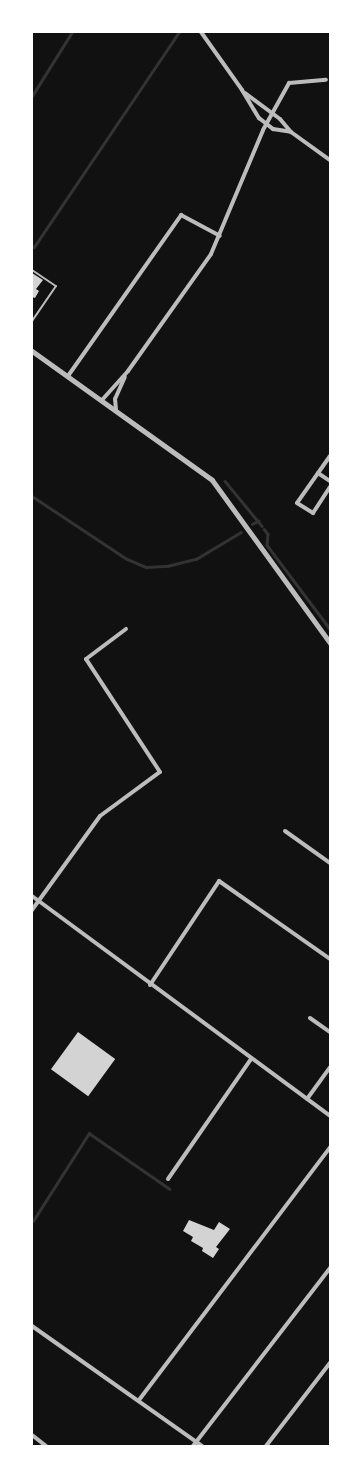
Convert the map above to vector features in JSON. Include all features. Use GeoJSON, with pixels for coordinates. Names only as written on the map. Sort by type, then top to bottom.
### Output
{"type":"FeatureCollection","features":[{"type":"Feature","properties":{"kind":"street"},"geometry":{"type":"LineString","coordinates":[[201,32],[242,90],[255,113],[266,125],[278,131],[291,132]]}},
{"type":"Feature","properties":{"kind":"street"},"geometry":{"type":"LineString","coordinates":[[102,400],[128,371],[211,254],[220,236],[266,125],[289,83],[326,80]]}},
{"type":"Feature","properties":{"kind":"street"},"geometry":{"type":"LineString","coordinates":[[242,90],[284,122],[291,132],[330,160]]}},
{"type":"Feature","properties":{"kind":"street"},"geometry":{"type":"LineString","coordinates":[[68,376],[181,215],[220,236]]}},
{"type":"Feature","properties":{"kind":"street"},"geometry":{"type":"LineString","coordinates":[[32,351],[212,480],[328,638],[330,643]]}},
{"type":"Feature","properties":{"kind":"street"},"geometry":{"type":"LineString","coordinates":[[116,410],[115,399],[128,371]]}},
{"type":"Feature","properties":{"kind":"street"},"geometry":{"type":"LineString","coordinates":[[330,456],[297,503],[312,513],[330,487]]}},
{"type":"Feature","properties":{"kind":"street"},"geometry":{"type":"LineString","coordinates":[[318,473],[330,481]]}},
{"type":"Feature","properties":{"kind":"street"},"geometry":{"type":"LineString","coordinates":[[32,910],[100,816],[160,772],[86,659],[126,629]]}},
{"type":"Feature","properties":{"kind":"street"},"geometry":{"type":"LineString","coordinates":[[286,831],[330,863]]}},
{"type":"Feature","properties":{"kind":"street"},"geometry":{"type":"LineString","coordinates":[[326,860],[330,857]]}},
{"type":"Feature","properties":{"kind":"street"},"geometry":{"type":"LineString","coordinates":[[150,985],[220,881],[330,959]]}},
{"type":"Feature","properties":{"kind":"street"},"geometry":{"type":"LineString","coordinates":[[32,896],[150,985],[330,1116]]}},
{"type":"Feature","properties":{"kind":"street"},"geometry":{"type":"LineString","coordinates":[[310,1018],[330,1032]]}},
{"type":"Feature","properties":{"kind":"street"},"geometry":{"type":"LineString","coordinates":[[168,1179],[251,1059]]}},
{"type":"Feature","properties":{"kind":"street"},"geometry":{"type":"LineString","coordinates":[[307,1099],[330,1067]]}},
{"type":"Feature","properties":{"kind":"street"},"geometry":{"type":"LineString","coordinates":[[139,1400],[330,1147]]}},
{"type":"Feature","properties":{"kind":"street"},"geometry":{"type":"LineString","coordinates":[[193,1446],[330,1268]]}},
{"type":"Feature","properties":{"kind":"street"},"geometry":{"type":"LineString","coordinates":[[32,1326],[139,1400],[202,1446]]}},
{"type":"Feature","properties":{"kind":"street"},"geometry":{"type":"LineString","coordinates":[[266,1446],[330,1362]]}},
{"type":"Feature","properties":{"kind":"street"},"geometry":{"type":"LineString","coordinates":[[32,1435],[46,1446]]}},
{"type":"Feature","properties":{"kind":"lane"},"geometry":{"type":"LineString","coordinates":[[32,270],[56,286],[32,322]]}},
{"type":"Feature","properties":{"kind":"building"},"geometry":{"type":"Polygon","coordinates":[[[32,273],[43,280],[36,289],[39,291],[35,298],[32,297],[32,273]]]}},
{"type":"Feature","properties":{"kind":"building"},"geometry":{"type":"Polygon","coordinates":[[[78,1032],[115,1059],[88,1096],[51,1069],[78,1032]]]}},
{"type":"Feature","properties":{"kind":"building"},"geometry":{"type":"Polygon","coordinates":[[[189,1220],[214,1230],[219,1222],[230,1229],[216,1247],[219,1249],[213,1258],[202,1251],[203,1248],[191,1241],[193,1237],[183,1231],[189,1220]]]}},
{"type":"Feature","properties":{"kind":"waterway"},"geometry":{"type":"LineString","coordinates":[[32,96],[72,32]]}},
{"type":"Feature","properties":{"kind":"waterway"},"geometry":{"type":"LineString","coordinates":[[32,246],[34,247],[179,32]]}},
{"type":"Feature","properties":{"kind":"waterway"},"geometry":{"type":"LineString","coordinates":[[225,481],[262,526]]}},
{"type":"Feature","properties":{"kind":"waterway"},"geometry":{"type":"LineString","coordinates":[[32,496],[127,559],[146,567],[167,566],[196,559],[241,532]]}},
{"type":"Feature","properties":{"kind":"waterway"},"geometry":{"type":"LineString","coordinates":[[252,524],[258,521]]}},
{"type":"Feature","properties":{"kind":"waterway"},"geometry":{"type":"LineString","coordinates":[[264,529],[268,534],[267,545],[330,629]]}},
{"type":"Feature","properties":{"kind":"waterway"},"geometry":{"type":"LineString","coordinates":[[33,1221],[89,1133],[170,1189]]}}]}
